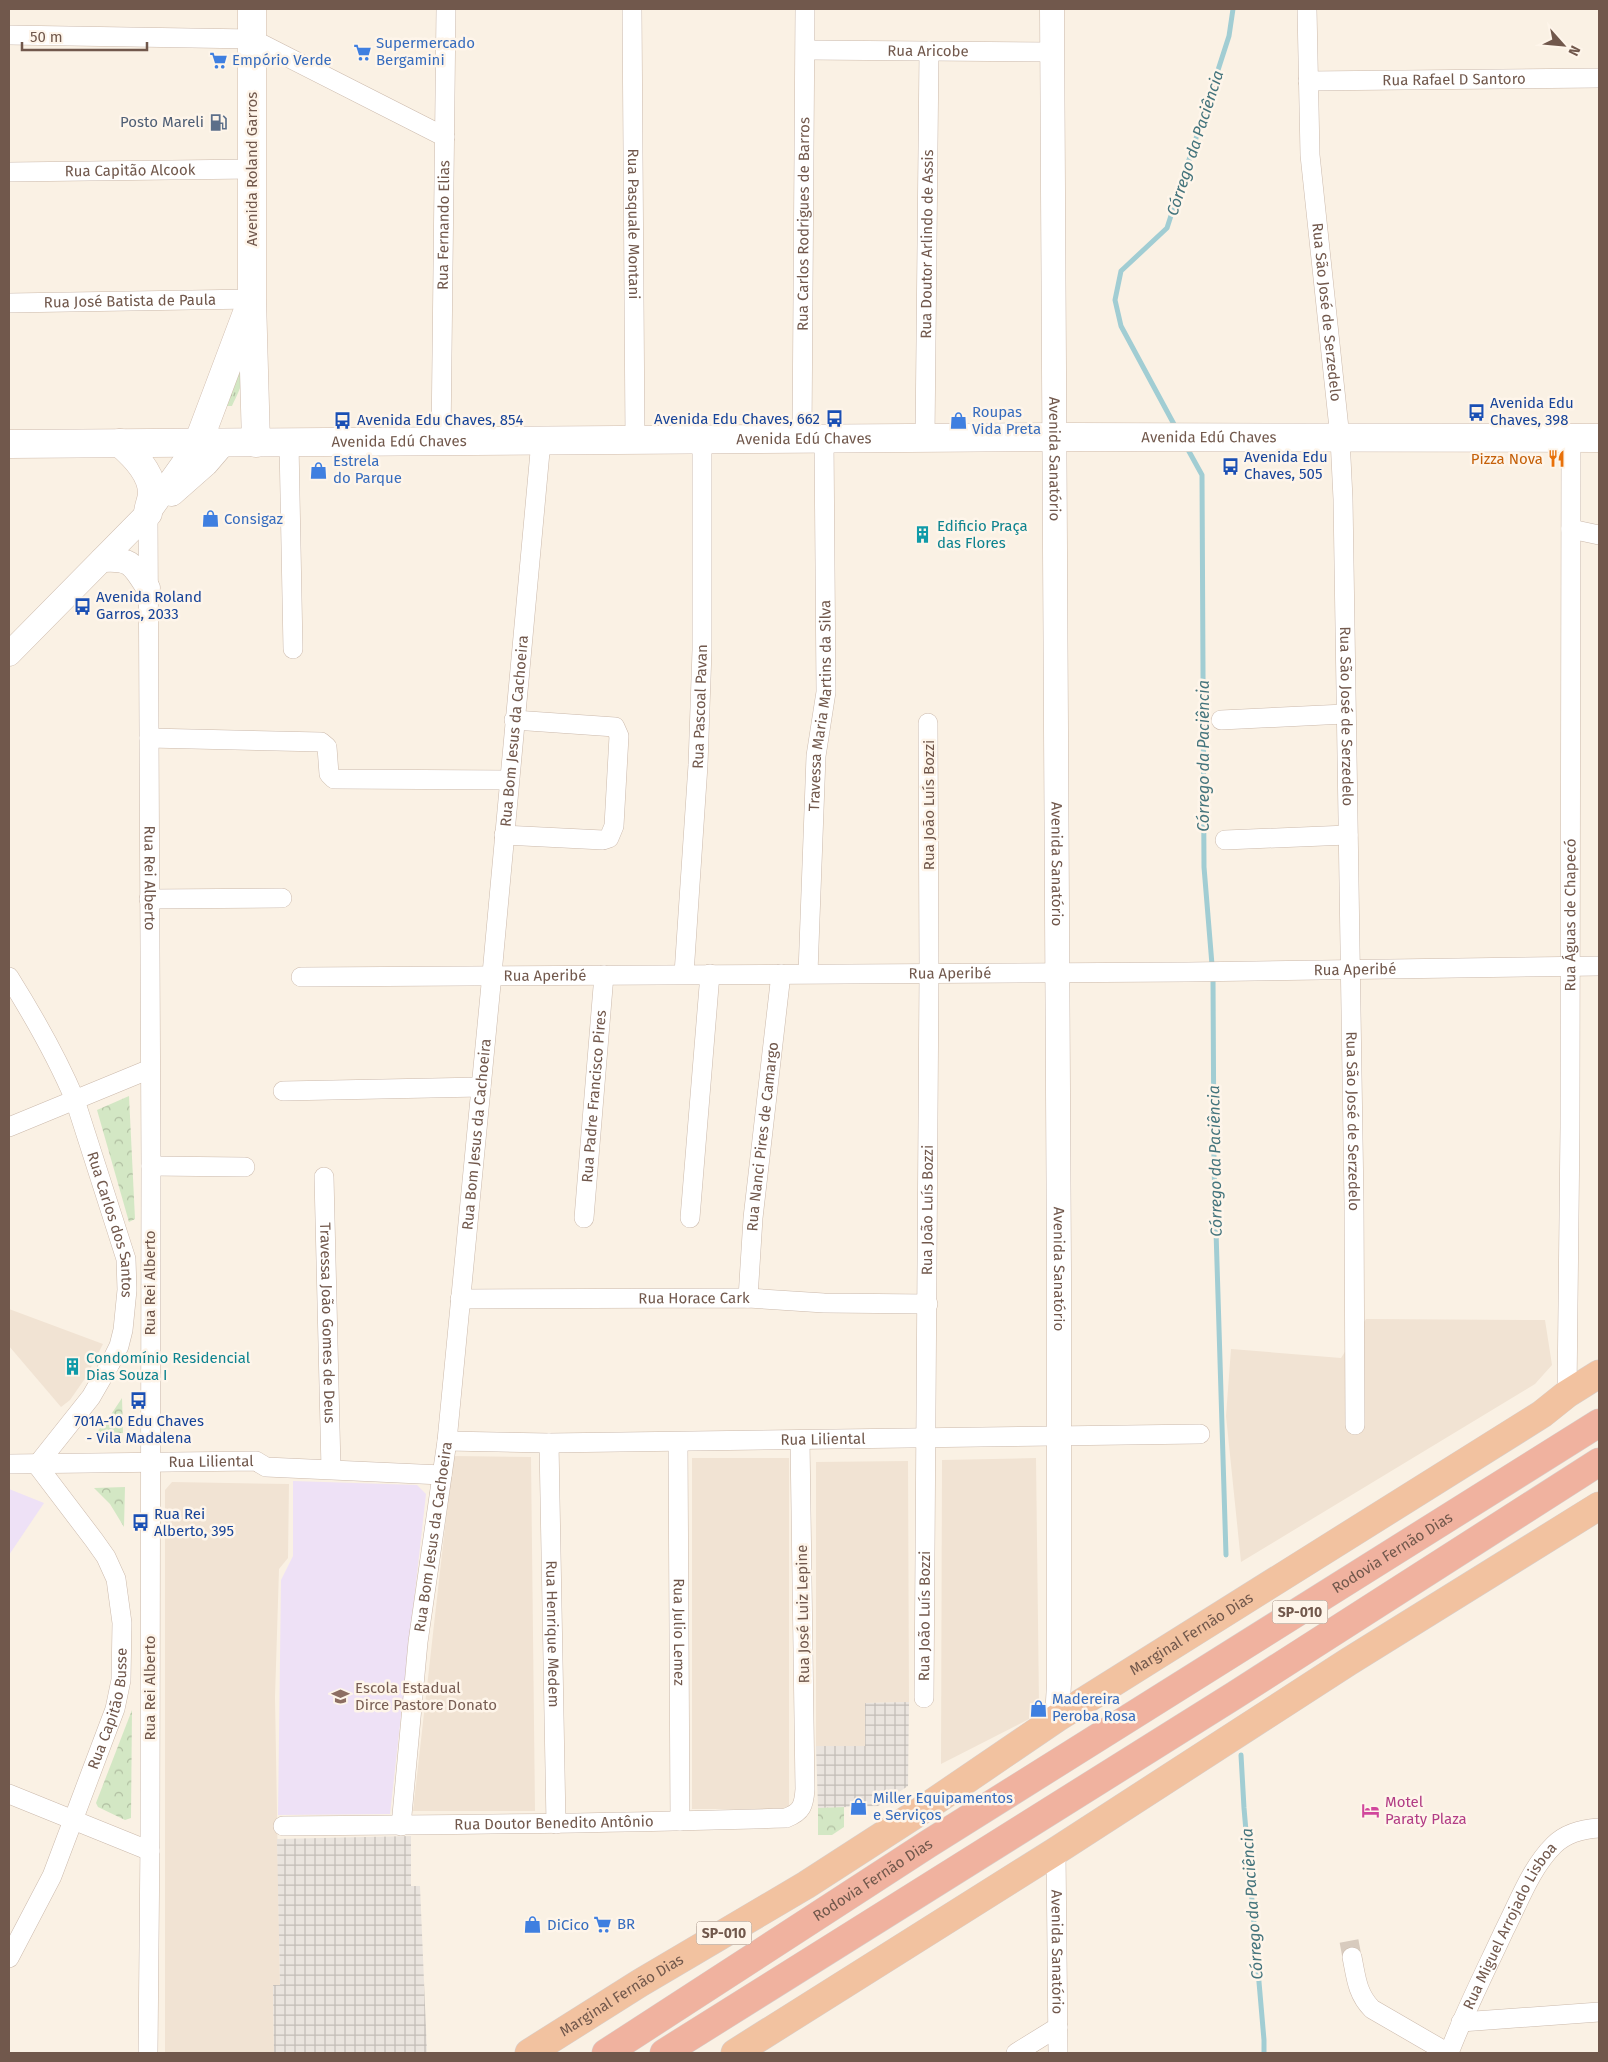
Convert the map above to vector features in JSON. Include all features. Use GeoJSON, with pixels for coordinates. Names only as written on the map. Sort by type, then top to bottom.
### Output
{"type":"FeatureCollection","features":[{"type":"Feature","properties":{"kind":"highway","name":"Marginal Fernão Dias"},"geometry":{"type":"LineString","coordinates":[[529,2053],[640,1982],[806,1885],[919,1812],[1056,1718],[1542,1414],[1567,1394],[1599,1374]]}},
{"type":"Feature","properties":{"kind":"highway","name":"Rodovia Fernão Dias"},"geometry":{"type":"LineString","coordinates":[[606,2053],[936,1839],[1599,1423]]}},
{"type":"Feature","properties":{"kind":"highway","name":"SP-010"},"geometry":{"type":"LineString","coordinates":[[664,2053],[1235,1695],[1599,1462]]}},
{"type":"Feature","properties":{"kind":"highway"},"geometry":{"type":"LineString","coordinates":[[735,2053],[1056,1851],[1348,1662],[1599,1506]]}},
{"type":"Feature","properties":{"kind":"main road","name":"Avenida Roland Garros"},"geometry":{"type":"LineString","coordinates":[[224,443],[237,421],[255,373],[252,299],[252,9]]}},
{"type":"Feature","properties":{"kind":"main road","name":"Avenida Roland Garros"},"geometry":{"type":"LineString","coordinates":[[198,443],[252,299]]}},
{"type":"Feature","properties":{"kind":"main road"},"geometry":{"type":"LineString","coordinates":[[255,373],[256,443]]}},
{"type":"Feature","properties":{"kind":"main road","name":"Avenida Edú Chaves"},"geometry":{"type":"LineString","coordinates":[[9,444],[1056,437],[1599,438]]}},
{"type":"Feature","properties":{"kind":"main road"},"geometry":{"type":"LineString","coordinates":[[120,443],[145,470],[150,482],[152,495],[148,513]]}},
{"type":"Feature","properties":{"kind":"street","name":"Rua Fernando Elias"},"geometry":{"type":"LineString","coordinates":[[441,441],[446,9]]}},
{"type":"Feature","properties":{"kind":"street","name":"Rua Pasquale Montani"},"geometry":{"type":"LineString","coordinates":[[632,9],[635,440]]}},
{"type":"Feature","properties":{"kind":"street","name":"Rua Carlos Rodrigues de Barros"},"geometry":{"type":"LineString","coordinates":[[806,9],[813,439]]}},
{"type":"Feature","properties":{"kind":"street","name":"Avenida Sanatório"},"geometry":{"type":"LineString","coordinates":[[1052,9],[1056,437],[1059,1271],[1059,1684],[1056,1718]]}},
{"type":"Feature","properties":{"kind":"street","name":"Rua São José de Serzedelo"},"geometry":{"type":"LineString","coordinates":[[1307,9],[1310,155],[1340,438],[1343,499],[1355,1425]]}},
{"type":"Feature","properties":{"kind":"street"},"geometry":{"type":"LineString","coordinates":[[9,35],[252,39],[445,137]]}},
{"type":"Feature","properties":{"kind":"street","name":"Rua Aricobe"},"geometry":{"type":"LineString","coordinates":[[806,50],[1051,52]]}},
{"type":"Feature","properties":{"kind":"street","name":"Rua Doutor Arlindo de Assis"},"geometry":{"type":"LineString","coordinates":[[925,438],[929,51]]}},
{"type":"Feature","properties":{"kind":"street","name":"Rua Rafael D Santoro"},"geometry":{"type":"LineString","coordinates":[[1308,81],[1599,78]]}},
{"type":"Feature","properties":{"kind":"street","name":"Rua Capitão Alcook"},"geometry":{"type":"LineString","coordinates":[[9,172],[252,169]]}},
{"type":"Feature","properties":{"kind":"street","name":"Rua José Batista de Paula"},"geometry":{"type":"LineString","coordinates":[[9,303],[252,299]]}},
{"type":"Feature","properties":{"kind":"street","name":"Rua Águas de Chapecó"},"geometry":{"type":"LineString","coordinates":[[1567,1394],[1571,966],[1571,438]]}},
{"type":"Feature","properties":{"kind":"street","name":"Travessa Maria Martins da Silva"},"geometry":{"type":"LineString","coordinates":[[808,973],[816,756],[826,692],[813,439]]}},
{"type":"Feature","properties":{"kind":"street","name":"Rua Pascoal Pavan"},"geometry":{"type":"LineString","coordinates":[[684,974],[698,765],[702,650],[702,440]]}},
{"type":"Feature","properties":{"kind":"street","name":"Rua Bom Jesus da Cachoeira"},"geometry":{"type":"LineString","coordinates":[[401,1826],[418,1642],[446,1441],[492,974],[541,441]]}},
{"type":"Feature","properties":{"kind":"street","name":"Avenida Roland Garros"},"geometry":{"type":"LineString","coordinates":[[9,654],[148,513],[198,443]]}},
{"type":"Feature","properties":{"kind":"street","name":"Avenida Roland Garros"},"geometry":{"type":"LineString","coordinates":[[148,513],[153,511],[206,464],[224,443]]}},
{"type":"Feature","properties":{"kind":"street"},"geometry":{"type":"LineString","coordinates":[[289,443],[294,649]]}},
{"type":"Feature","properties":{"kind":"street","name":"Rua Rei Alberto"},"geometry":{"type":"LineString","coordinates":[[148,513],[151,1166],[148,2053]]}},
{"type":"Feature","properties":{"kind":"street"},"geometry":{"type":"LineString","coordinates":[[1571,529],[1599,535]]}},
{"type":"Feature","properties":{"kind":"street"},"geometry":{"type":"LineString","coordinates":[[102,560],[119,559],[128,562],[137,570],[148,588]]}},
{"type":"Feature","properties":{"kind":"street"},"geometry":{"type":"LineString","coordinates":[[1221,720],[1345,714]]}},
{"type":"Feature","properties":{"kind":"street"},"geometry":{"type":"LineString","coordinates":[[504,835],[604,840],[609,838],[614,826],[619,736],[615,727],[514,720]]}},
{"type":"Feature","properties":{"kind":"street","name":"Rua João Luís Bozzi"},"geometry":{"type":"LineString","coordinates":[[924,1698],[928,1304],[928,723]]}},
{"type":"Feature","properties":{"kind":"street"},"geometry":{"type":"LineString","coordinates":[[148,738],[321,742],[327,747],[330,777],[338,780],[509,780]]}},
{"type":"Feature","properties":{"kind":"street"},"geometry":{"type":"LineString","coordinates":[[1225,840],[1348,835]]}},
{"type":"Feature","properties":{"kind":"street"},"geometry":{"type":"LineString","coordinates":[[149,900],[282,898]]}},
{"type":"Feature","properties":{"kind":"street","name":"Rua Aperibé"},"geometry":{"type":"LineString","coordinates":[[302,977],[492,974],[1188,972],[1599,966]]}},
{"type":"Feature","properties":{"kind":"street","name":"Rua Padre Francisco Pires"},"geometry":{"type":"LineString","coordinates":[[584,1218],[604,974]]}},
{"type":"Feature","properties":{"kind":"street"},"geometry":{"type":"LineString","coordinates":[[690,1218],[710,974]]}},
{"type":"Feature","properties":{"kind":"street","name":"Rua Nanci Pires de Camargo"},"geometry":{"type":"LineString","coordinates":[[748,1298],[753,1218],[781,974]]}},
{"type":"Feature","properties":{"kind":"street","name":"Rua Carlos dos Santos"},"geometry":{"type":"LineString","coordinates":[[9,977],[34,1017],[65,1076],[75,1100],[126,1259],[127,1290],[123,1330],[119,1346],[91,1397],[37,1465]]}},
{"type":"Feature","properties":{"kind":"street"},"geometry":{"type":"LineString","coordinates":[[9,1127],[150,1069]]}},
{"type":"Feature","properties":{"kind":"street"},"geometry":{"type":"LineString","coordinates":[[283,1091],[481,1088]]}},
{"type":"Feature","properties":{"kind":"street"},"geometry":{"type":"LineString","coordinates":[[151,1166],[245,1167]]}},
{"type":"Feature","properties":{"kind":"street","name":"Travessa João Gomes de Deus"},"geometry":{"type":"LineString","coordinates":[[324,1177],[331,1469]]}},
{"type":"Feature","properties":{"kind":"street","name":"Rua Horace Cark"},"geometry":{"type":"LineString","coordinates":[[460,1299],[748,1298],[824,1303],[928,1304]]}},
{"type":"Feature","properties":{"kind":"street","name":"Rua Liliental"},"geometry":{"type":"LineString","coordinates":[[446,1441],[549,1444],[1200,1434]]}},
{"type":"Feature","properties":{"kind":"street","name":"Rua José Luiz Lepine"},"geometry":{"type":"LineString","coordinates":[[800,1440],[805,1789]]}},
{"type":"Feature","properties":{"kind":"street","name":"Rua Julio Lemez"},"geometry":{"type":"LineString","coordinates":[[678,1442],[680,1821]]}},
{"type":"Feature","properties":{"kind":"street","name":"Rua Henrique Medem"},"geometry":{"type":"LineString","coordinates":[[549,1444],[556,1824]]}},
{"type":"Feature","properties":{"kind":"street","name":"Rua Liliental"},"geometry":{"type":"LineString","coordinates":[[9,1464],[256,1461],[266,1467],[442,1475]]}},
{"type":"Feature","properties":{"kind":"street","name":"Rua Capitão Busse"},"geometry":{"type":"LineString","coordinates":[[9,1958],[52,1876],[115,1709],[120,1680],[120,1605],[116,1579],[106,1557],[72,1509],[37,1465]]}},
{"type":"Feature","properties":{"kind":"street","name":"Rua Doutor Benedito Antônio"},"geometry":{"type":"LineString","coordinates":[[283,1826],[556,1824],[786,1818],[803,1808],[805,1789]]}},
{"type":"Feature","properties":{"kind":"street"},"geometry":{"type":"LineString","coordinates":[[9,1794],[150,1851]]}},
{"type":"Feature","properties":{"kind":"street","name":"Rua Miguel Arrojado Lisboa"},"geometry":{"type":"LineString","coordinates":[[1449,2053],[1461,2022],[1534,1871],[1555,1844],[1569,1835],[1584,1829],[1599,1828]]}},
{"type":"Feature","properties":{"kind":"street","name":"Avenida Sanatório"},"geometry":{"type":"LineString","coordinates":[[1056,1851],[1058,2053]]}},
{"type":"Feature","properties":{"kind":"street"},"geometry":{"type":"LineString","coordinates":[[1352,1957],[1357,1987],[1363,2000],[1372,2009],[1449,2053]]}},
{"type":"Feature","properties":{"kind":"street"},"geometry":{"type":"LineString","coordinates":[[1461,2022],[1599,2012]]}},
{"type":"Feature","properties":{"kind":"street"},"geometry":{"type":"LineString","coordinates":[[1016,2053],[1058,2027]]}},
{"type":"Feature","properties":{"kind":"shaded area"},"geometry":{"type":"Polygon","coordinates":[[[9,1309],[103,1344],[86,1377],[70,1400],[61,1407],[9,1346],[9,1309]]]}},
{"type":"Feature","properties":{"kind":"shaded area"},"geometry":{"type":"Polygon","coordinates":[[[1366,1319],[1545,1320],[1552,1365],[1535,1384],[1241,1562],[1226,1416],[1231,1349],[1341,1358],[1366,1319]]]}},
{"type":"Feature","properties":{"kind":"shaded area"},"geometry":{"type":"Polygon","coordinates":[[[453,1456],[531,1457],[535,1811],[413,1811],[453,1456]]]}},
{"type":"Feature","properties":{"kind":"shaded area"},"geometry":{"type":"Polygon","coordinates":[[[692,1458],[789,1458],[789,1809],[692,1809],[692,1458]]]}},
{"type":"Feature","properties":{"kind":"shaded area"},"geometry":{"type":"Polygon","coordinates":[[[1036,1458],[1039,1704],[1037,1712],[1029,1719],[941,1764],[942,1460],[1036,1458]]]}},
{"type":"Feature","properties":{"kind":"shaded area"},"geometry":{"type":"Polygon","coordinates":[[[908,1461],[909,1702],[865,1703],[865,1746],[816,1746],[816,1462],[908,1461]]]}},
{"type":"Feature","properties":{"kind":"shaded area","name":"Escola Estadual Dirce Pastore Donato"},"geometry":{"type":"Polygon","coordinates":[[[293,1481],[417,1485],[426,1494],[390,1814],[278,1815],[281,1580],[293,1556],[293,1481]]]}},
{"type":"Feature","properties":{"kind":"shaded area"},"geometry":{"type":"Polygon","coordinates":[[[172,1482],[289,1484],[288,1558],[279,1569],[275,1697],[280,1985],[273,1986],[274,2053],[165,2053],[165,1490],[172,1482]]]}},
{"type":"Feature","properties":{"kind":"shaded area"},"geometry":{"type":"Polygon","coordinates":[[[9,1489],[44,1503],[9,1555],[9,1489]]]}},
{"type":"Feature","properties":{"kind":"shaded area"},"geometry":{"type":"Polygon","coordinates":[[[909,1702],[908,1786],[878,1806],[818,1808],[816,1746],[865,1746],[865,1703],[909,1702]]]}},
{"type":"Feature","properties":{"kind":"shaded area"},"geometry":{"type":"Polygon","coordinates":[[[411,1836],[411,1886],[420,1886],[427,2053],[274,2053],[273,1985],[280,1985],[277,1839],[411,1836]]]}},
{"type":"Feature","properties":{"kind":"green space"},"geometry":{"type":"Polygon","coordinates":[[[241,363],[243,375],[239,390],[232,406],[225,406],[241,363]]]}},
{"type":"Feature","properties":{"kind":"green space"},"geometry":{"type":"Polygon","coordinates":[[[129,1096],[135,1219],[129,1222],[97,1110],[129,1096]]]}},
{"type":"Feature","properties":{"kind":"green space"},"geometry":{"type":"Polygon","coordinates":[[[122,1398],[123,1433],[97,1432],[110,1416],[122,1398]]]}},
{"type":"Feature","properties":{"kind":"green space"},"geometry":{"type":"Polygon","coordinates":[[[125,1487],[124,1527],[110,1504],[94,1488],[125,1487]]]}},
{"type":"Feature","properties":{"kind":"green space"},"geometry":{"type":"Polygon","coordinates":[[[132,1710],[131,1818],[125,1820],[98,1807],[96,1803],[132,1710]]]}},
{"type":"Feature","properties":{"kind":"green space"},"geometry":{"type":"Polygon","coordinates":[[[844,1807],[844,1827],[832,1835],[818,1835],[818,1808],[844,1807]]]}},
{"type":"Feature","properties":{"kind":"waterway","name":"Córrego da Paciência"},"geometry":{"type":"LineString","coordinates":[[1176,428],[1121,326],[1115,300],[1121,271],[1167,228],[1229,36],[1233,9]]}},
{"type":"Feature","properties":{"kind":"waterway","name":"Córrego da Paciência"},"geometry":{"type":"LineString","coordinates":[[1186,446],[1202,475],[1204,867],[1213,977],[1214,1166],[1226,1555]]}},
{"type":"Feature","properties":{"kind":"waterway","name":"Córrego da Paciência"},"geometry":{"type":"LineString","coordinates":[[1241,1755],[1264,2053]]}},
{"type":"Feature","properties":{"kind":"tunnel"},"geometry":{"type":"LineString","coordinates":[[1349,1941],[1352,1957]]}},
{"type":"Feature","properties":{"kind":"place","name":"Supermercado Bergamini"},"geometry":{"type":"Point","coordinates":[362,52]}},
{"type":"Feature","properties":{"kind":"place","name":"Empório Verde"},"geometry":{"type":"Point","coordinates":[218,60]}},
{"type":"Feature","properties":{"kind":"place","name":"Posto Mareli"},"geometry":{"type":"Point","coordinates":[218,122]}},
{"type":"Feature","properties":{"kind":"place","name":"Avenida Edu Chaves, 398"},"geometry":{"type":"Point","coordinates":[1476,412]}},
{"type":"Feature","properties":{"kind":"place","name":"Avenida Edu Chaves, 662"},"geometry":{"type":"Point","coordinates":[834,419]}},
{"type":"Feature","properties":{"kind":"place","name":"Avenida Edu Chaves, 854"},"geometry":{"type":"Point","coordinates":[343,420]}},
{"type":"Feature","properties":{"kind":"place","name":"Roupas Vida Preta"},"geometry":{"type":"Point","coordinates":[958,421]}},
{"type":"Feature","properties":{"kind":"place","name":"Pizza Nova"},"geometry":{"type":"Point","coordinates":[1557,459]}},
{"type":"Feature","properties":{"kind":"place","name":"Avenida Edu Chaves, 505"},"geometry":{"type":"Point","coordinates":[1230,466]}},
{"type":"Feature","properties":{"kind":"place","name":"Estrela do Parque"},"geometry":{"type":"Point","coordinates":[319,470]}},
{"type":"Feature","properties":{"kind":"place","name":"Consigaz"},"geometry":{"type":"Point","coordinates":[210,519]}},
{"type":"Feature","properties":{"kind":"place","name":"Edificio Praça das Flores"},"geometry":{"type":"Point","coordinates":[923,535]}},
{"type":"Feature","properties":{"kind":"place","name":"Avenida Roland Garros, 2033"},"geometry":{"type":"Point","coordinates":[82,606]}},
{"type":"Feature","properties":{"kind":"place","name":"Condomínio Residencial Dias Souza I"},"geometry":{"type":"Point","coordinates":[72,1367]}},
{"type":"Feature","properties":{"kind":"place","name":"701A-10 Edu Chaves - Vila Madalena"},"geometry":{"type":"Point","coordinates":[139,1400]}},
{"type":"Feature","properties":{"kind":"place","name":"Rua Rei Alberto, 395"},"geometry":{"type":"Point","coordinates":[140,1523]}},
{"type":"Feature","properties":{"kind":"place","name":"Escola Estadual Dirce Pastore Donato"},"geometry":{"type":"Point","coordinates":[341,1697]}},
{"type":"Feature","properties":{"kind":"place","name":"Madereira Peroba Rosa"},"geometry":{"type":"Point","coordinates":[1038,1708]}},
{"type":"Feature","properties":{"kind":"place","name":"Miller Equipamentos e Serviços"},"geometry":{"type":"Point","coordinates":[859,1807]}},
{"type":"Feature","properties":{"kind":"place","name":"Motel Paraty Plaza"},"geometry":{"type":"Point","coordinates":[1371,1811]}},
{"type":"Feature","properties":{"kind":"place","name":"BR"},"geometry":{"type":"Point","coordinates":[603,1924]}},
{"type":"Feature","properties":{"kind":"place","name":"DiCico"},"geometry":{"type":"Point","coordinates":[533,1925]}}]}
